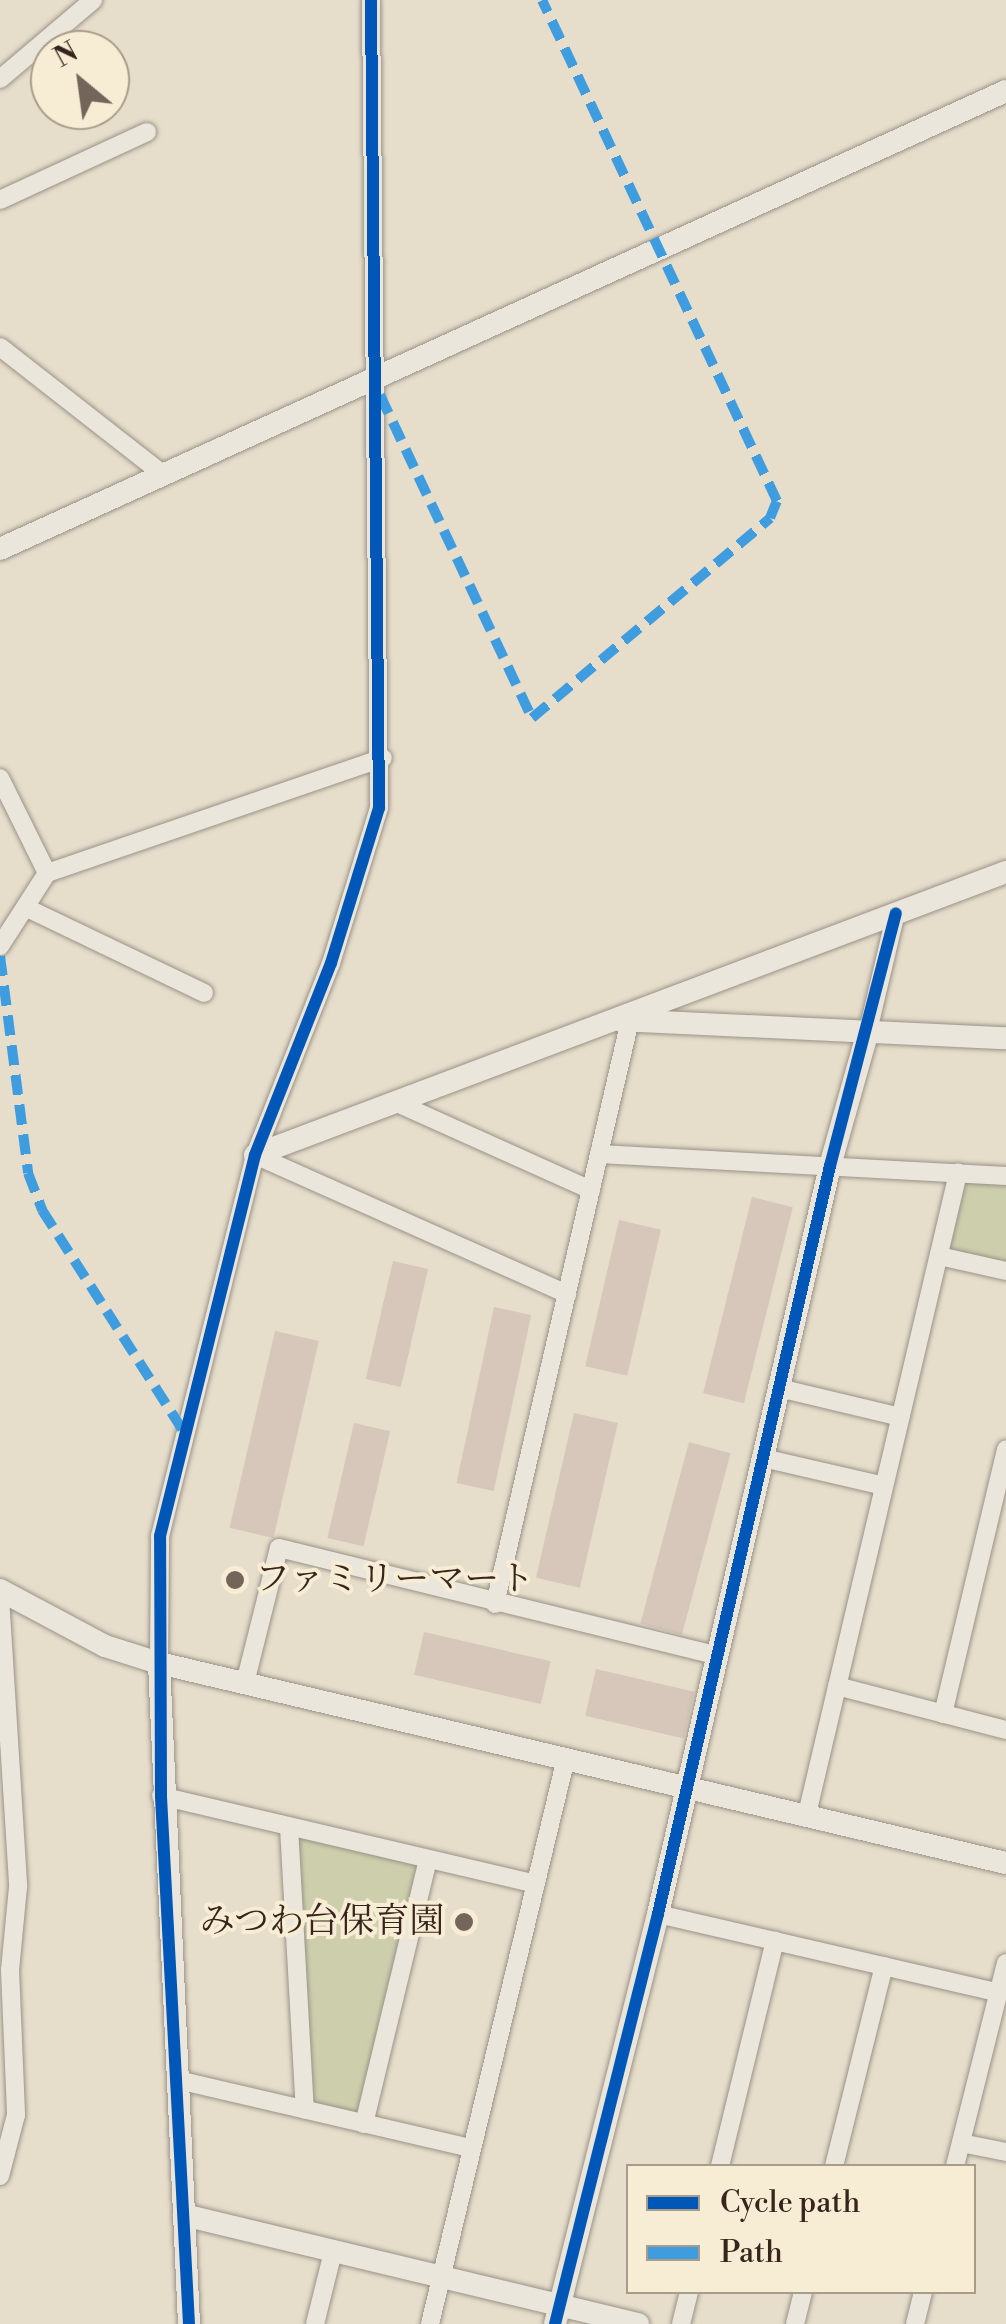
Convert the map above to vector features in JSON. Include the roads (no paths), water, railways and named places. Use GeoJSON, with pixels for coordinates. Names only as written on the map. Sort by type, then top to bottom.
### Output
{"type":"FeatureCollection","features":[{"type":"Feature","properties":{"kind":"street"},"geometry":{"type":"LineString","coordinates":[[0,78],[93,0]]}},
{"type":"Feature","properties":{"kind":"street"},"geometry":{"type":"LineString","coordinates":[[189,2324],[161,1796],[160,1536],[255,1155],[331,964],[379,808],[382,758],[372,379],[370,0]]}},
{"type":"Feature","properties":{"kind":"street"},"geometry":{"type":"LineString","coordinates":[[0,549],[1006,90]]}},
{"type":"Feature","properties":{"kind":"street"},"geometry":{"type":"LineString","coordinates":[[0,200],[147,132]]}},
{"type":"Feature","properties":{"kind":"street"},"geometry":{"type":"LineString","coordinates":[[0,348],[164,475]]}},
{"type":"Feature","properties":{"kind":"street"},"geometry":{"type":"LineString","coordinates":[[0,946],[28,909],[47,874],[382,758]]}},
{"type":"Feature","properties":{"kind":"street"},"geometry":{"type":"LineString","coordinates":[[0,778],[47,874]]}},
{"type":"Feature","properties":{"kind":"street"},"geometry":{"type":"LineString","coordinates":[[255,1155],[1006,872]]}},
{"type":"Feature","properties":{"kind":"street"},"geometry":{"type":"LineString","coordinates":[[28,909],[204,993]]}},
{"type":"Feature","properties":{"kind":"street"},"geometry":{"type":"LineString","coordinates":[[557,2315],[658,1914],[683,1787],[718,1656],[830,1166],[896,914]]}},
{"type":"Feature","properties":{"kind":"street"},"geometry":{"type":"LineString","coordinates":[[620,1020],[1006,1038]]}},
{"type":"Feature","properties":{"kind":"street"},"geometry":{"type":"LineString","coordinates":[[494,1604],[599,1154],[620,1020]]}},
{"type":"Feature","properties":{"kind":"street"},"geometry":{"type":"LineString","coordinates":[[395,1102],[591,1190]]}},
{"type":"Feature","properties":{"kind":"street"},"geometry":{"type":"LineString","coordinates":[[599,1154],[1006,1176]]}},
{"type":"Feature","properties":{"kind":"street"},"geometry":{"type":"LineString","coordinates":[[255,1155],[566,1294]]}},
{"type":"Feature","properties":{"kind":"street"},"geometry":{"type":"LineString","coordinates":[[807,1814],[958,1174]]}},
{"type":"Feature","properties":{"kind":"street"},"geometry":{"type":"LineString","coordinates":[[939,1256],[1006,1272]]}},
{"type":"Feature","properties":{"kind":"street"},"geometry":{"type":"LineString","coordinates":[[779,1388],[901,1417]]}},
{"type":"Feature","properties":{"kind":"street"},"geometry":{"type":"LineString","coordinates":[[943,1714],[1006,1448]]}},
{"type":"Feature","properties":{"kind":"street"},"geometry":{"type":"LineString","coordinates":[[764,1458],[884,1486]]}},
{"type":"Feature","properties":{"kind":"street"},"geometry":{"type":"LineString","coordinates":[[246,1683],[279,1548],[494,1604],[718,1656]]}},
{"type":"Feature","properties":{"kind":"street"},"geometry":{"type":"LineString","coordinates":[[0,2176],[16,2115],[0,1594],[106,1646],[159,1663],[1006,1863]]}},
{"type":"Feature","properties":{"kind":"street"},"geometry":{"type":"LineString","coordinates":[[837,1686],[1006,1730]]}},
{"type":"Feature","properties":{"kind":"street"},"geometry":{"type":"LineString","coordinates":[[430,2324],[566,1758]]}},
{"type":"Feature","properties":{"kind":"street"},"geometry":{"type":"LineString","coordinates":[[161,1796],[535,1884]]}},
{"type":"Feature","properties":{"kind":"street"},"geometry":{"type":"LineString","coordinates":[[289,1826],[304,2110]]}},
{"type":"Feature","properties":{"kind":"street"},"geometry":{"type":"LineString","coordinates":[[364,2124],[428,1860]]}},
{"type":"Feature","properties":{"kind":"street"},"geometry":{"type":"LineString","coordinates":[[658,1914],[1000,1993]]}},
{"type":"Feature","properties":{"kind":"street"},"geometry":{"type":"LineString","coordinates":[[720,2164],[775,1941]]}},
{"type":"Feature","properties":{"kind":"street"},"geometry":{"type":"LineString","coordinates":[[956,2164],[1006,1962]]}},
{"type":"Feature","properties":{"kind":"street"},"geometry":{"type":"LineString","coordinates":[[834,2164],[884,1966]]}},
{"type":"Feature","properties":{"kind":"street"},"geometry":{"type":"LineString","coordinates":[[178,2080],[472,2148]]}},
{"type":"Feature","properties":{"kind":"street"},"geometry":{"type":"LineString","coordinates":[[961,2143],[1006,2152]]}},
{"type":"Feature","properties":{"kind":"street"},"geometry":{"type":"LineString","coordinates":[[184,2215],[440,2278],[557,2315],[638,2324]]}},
{"type":"Feature","properties":{"kind":"street"},"geometry":{"type":"LineString","coordinates":[[315,2324],[333,2252]]}},
{"type":"Feature","properties":{"kind":"street"},"geometry":{"type":"LineString","coordinates":[[681,2324],[688,2294]]}},
{"type":"Feature","properties":{"kind":"street"},"geometry":{"type":"LineString","coordinates":[[795,2324],[802,2294]]}},
{"type":"Feature","properties":{"kind":"street"},"geometry":{"type":"LineString","coordinates":[[915,2324],[922,2294]]}},
{"type":"Feature","properties":{"kind":"place","name":"ファミリーマート"},"geometry":{"type":"Point","coordinates":[235,1580]}},
{"type":"Feature","properties":{"kind":"place","name":"みつわ台保育園"},"geometry":{"type":"Point","coordinates":[464,1922]}}]}
